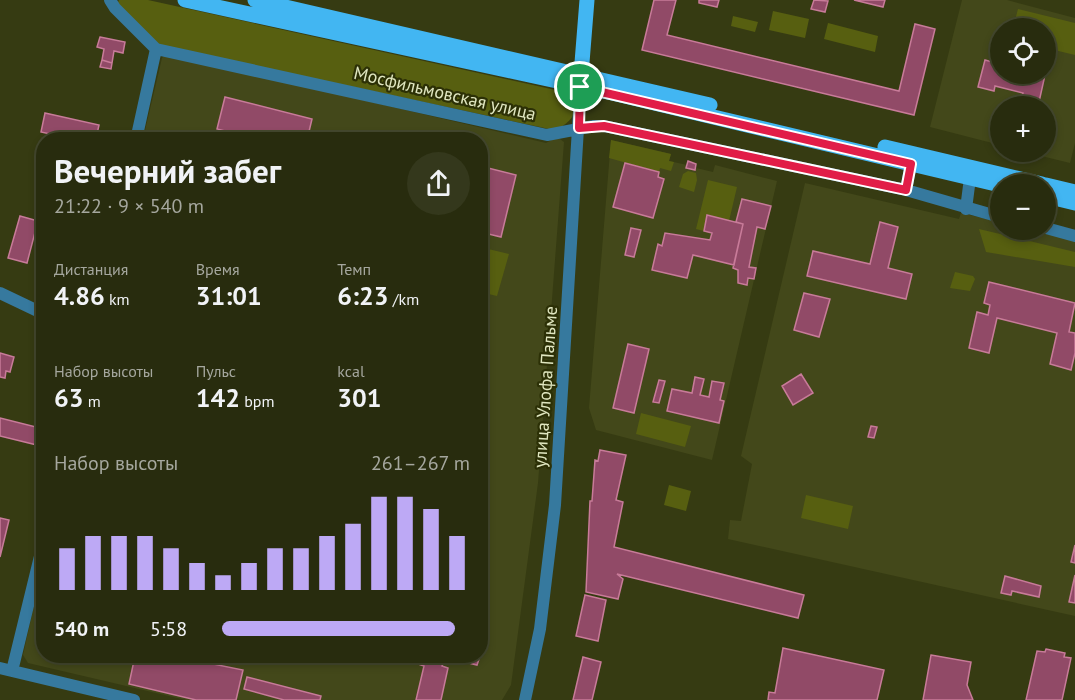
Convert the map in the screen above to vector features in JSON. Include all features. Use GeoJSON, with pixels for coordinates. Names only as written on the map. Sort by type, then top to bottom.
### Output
{"type":"FeatureCollection","features":[{"type":"Feature","properties":{"kind":"main road","name":"Мосфильмовская улица"},"geometry":{"type":"LineString","coordinates":[[185,0],[581,81],[995,174]]}},
{"type":"Feature","properties":{"kind":"main road","name":"Мосфильмовская улица"},"geometry":{"type":"LineString","coordinates":[[255,0],[990,183]]}},
{"type":"Feature","properties":{"kind":"main road"},"geometry":{"type":"LineString","coordinates":[[581,81],[587,0]]}},
{"type":"Feature","properties":{"kind":"main road","name":"Мосфильмовская улица"},"geometry":{"type":"LineString","coordinates":[[1056,188],[1075,192]]}},
{"type":"Feature","properties":{"kind":"main road"},"geometry":{"type":"LineString","coordinates":[[1056,198],[1075,203]]}},
{"type":"Feature","properties":{"kind":"street"},"geometry":{"type":"LineString","coordinates":[[110,0],[115,8],[156,49],[138,132]]}},
{"type":"Feature","properties":{"kind":"street","name":"Мосфильмовская улица"},"geometry":{"type":"LineString","coordinates":[[156,49],[547,135],[579,128],[604,126],[906,190],[990,214]]}},
{"type":"Feature","properties":{"kind":"street","name":"улица Улофа Пальме"},"geometry":{"type":"LineString","coordinates":[[525,700],[540,629],[555,505],[581,81]]}},
{"type":"Feature","properties":{"kind":"street"},"geometry":{"type":"LineString","coordinates":[[906,190],[911,164]]}},
{"type":"Feature","properties":{"kind":"street"},"geometry":{"type":"LineString","coordinates":[[966,208],[970,178]]}},
{"type":"Feature","properties":{"kind":"street"},"geometry":{"type":"LineString","coordinates":[[1056,231],[1075,236]]}},
{"type":"Feature","properties":{"kind":"street"},"geometry":{"type":"LineString","coordinates":[[0,293],[36,310]]}},
{"type":"Feature","properties":{"kind":"street"},"geometry":{"type":"LineString","coordinates":[[36,567],[6,670],[134,700]]}},
{"type":"Feature","properties":{"kind":"street"},"geometry":{"type":"LineString","coordinates":[[518,700],[531,677]]}},
{"type":"Feature","properties":{"kind":"shaded area"},"geometry":{"type":"Polygon","coordinates":[[[119,0],[148,0],[560,91],[572,101],[574,112],[568,122],[554,130],[157,45],[117,4],[119,0]]]}},
{"type":"Feature","properties":{"kind":"shaded area"},"geometry":{"type":"Polygon","coordinates":[[[962,0],[1007,0],[1075,18],[1075,143],[1070,163],[1056,160],[1056,96],[990,96],[990,142],[930,127],[962,0]]]}},
{"type":"Feature","properties":{"kind":"shaded area"},"geometry":{"type":"Polygon","coordinates":[[[1018,9],[1055,18],[1016,18],[1018,9]]]}},
{"type":"Feature","properties":{"kind":"shaded area"},"geometry":{"type":"Polygon","coordinates":[[[773,11],[809,19],[805,38],[769,30],[773,11]]]}},
{"type":"Feature","properties":{"kind":"shaded area"},"geometry":{"type":"Polygon","coordinates":[[[733,16],[758,22],[755,32],[731,26],[733,16]]]}},
{"type":"Feature","properties":{"kind":"shaded area"},"geometry":{"type":"Polygon","coordinates":[[[1056,18],[1075,23],[1075,55],[1056,50],[1056,18]]]}},
{"type":"Feature","properties":{"kind":"shaded area"},"geometry":{"type":"Polygon","coordinates":[[[828,23],[878,36],[875,52],[824,39],[828,23]]]}},
{"type":"Feature","properties":{"kind":"shaded area"},"geometry":{"type":"Polygon","coordinates":[[[166,54],[546,143],[557,137],[564,142],[538,483],[511,685],[502,700],[186,700],[28,663],[23,655],[36,596],[36,663],[488,663],[488,132],[145,132],[162,58],[166,54]]]}},
{"type":"Feature","properties":{"kind":"shaded area"},"geometry":{"type":"Polygon","coordinates":[[[611,140],[671,154],[669,161],[687,165],[688,161],[696,164],[696,168],[713,172],[715,165],[777,181],[712,460],[596,430],[589,408],[611,140]]]}},
{"type":"Feature","properties":{"kind":"shaded area"},"geometry":{"type":"Polygon","coordinates":[[[611,140],[671,154],[669,161],[674,162],[671,171],[660,168],[659,172],[609,158],[611,140]]]}},
{"type":"Feature","properties":{"kind":"shaded area"},"geometry":{"type":"Polygon","coordinates":[[[688,171],[696,173],[694,192],[679,187],[683,174],[688,171]]]}},
{"type":"Feature","properties":{"kind":"shaded area"},"geometry":{"type":"Polygon","coordinates":[[[708,180],[737,187],[729,221],[708,215],[704,231],[696,229],[708,180]]]}},
{"type":"Feature","properties":{"kind":"shaded area"},"geometry":{"type":"Polygon","coordinates":[[[805,183],[959,219],[961,213],[990,220],[990,240],[1056,240],[1056,236],[1075,240],[1075,616],[728,539],[730,520],[741,521],[752,464],[741,456],[805,183]]]}},
{"type":"Feature","properties":{"kind":"shaded area"},"geometry":{"type":"Polygon","coordinates":[[[979,229],[990,232],[990,240],[1025,240],[1075,252],[1075,267],[986,252],[979,229]]]}},
{"type":"Feature","properties":{"kind":"shaded area"},"geometry":{"type":"Polygon","coordinates":[[[488,249],[509,254],[497,296],[488,294],[488,249]]]}},
{"type":"Feature","properties":{"kind":"shaded area"},"geometry":{"type":"Polygon","coordinates":[[[955,272],[973,276],[975,279],[970,291],[950,288],[955,272]]]}},
{"type":"Feature","properties":{"kind":"shaded area"},"geometry":{"type":"Polygon","coordinates":[[[641,413],[691,426],[685,447],[636,434],[641,413]]]}},
{"type":"Feature","properties":{"kind":"shaded area"},"geometry":{"type":"Polygon","coordinates":[[[669,485],[691,491],[686,511],[664,505],[669,485]]]}},
{"type":"Feature","properties":{"kind":"shaded area"},"geometry":{"type":"Polygon","coordinates":[[[806,495],[853,506],[848,529],[801,518],[806,495]]]}},
{"type":"Feature","properties":{"kind":"building"},"geometry":{"type":"Polygon","coordinates":[[[654,0],[676,0],[667,35],[899,91],[915,24],[935,29],[914,115],[642,50],[654,0]]]}},
{"type":"Feature","properties":{"kind":"building"},"geometry":{"type":"Polygon","coordinates":[[[699,0],[719,0],[717,7],[699,3],[699,0]]]}},
{"type":"Feature","properties":{"kind":"building"},"geometry":{"type":"Polygon","coordinates":[[[814,0],[828,1],[825,12],[811,9],[814,0]]]}},
{"type":"Feature","properties":{"kind":"building"},"geometry":{"type":"Polygon","coordinates":[[[854,0],[885,0],[883,7],[854,0]]]}},
{"type":"Feature","properties":{"kind":"building"},"geometry":{"type":"Polygon","coordinates":[[[100,37],[125,42],[123,53],[114,51],[112,63],[102,60],[104,49],[97,47],[100,37]]]}},
{"type":"Feature","properties":{"kind":"building"},"geometry":{"type":"Polygon","coordinates":[[[102,60],[112,63],[111,69],[100,67],[102,60]]]}},
{"type":"Feature","properties":{"kind":"building"},"geometry":{"type":"Polygon","coordinates":[[[985,60],[990,61],[990,84],[1043,84],[1040,96],[1022,96],[1023,93],[995,86],[994,91],[978,87],[985,60]]]}},
{"type":"Feature","properties":{"kind":"building"},"geometry":{"type":"Polygon","coordinates":[[[225,97],[312,119],[309,132],[229,132],[217,129],[225,97]]]}},
{"type":"Feature","properties":{"kind":"building"},"geometry":{"type":"Polygon","coordinates":[[[45,113],[99,125],[97,132],[41,132],[45,113]]]}},
{"type":"Feature","properties":{"kind":"building"},"geometry":{"type":"Polygon","coordinates":[[[688,161],[696,164],[695,170],[686,168],[688,161]]]}},
{"type":"Feature","properties":{"kind":"building"},"geometry":{"type":"Polygon","coordinates":[[[625,163],[659,172],[658,177],[664,179],[653,218],[613,207],[625,163]]]}},
{"type":"Feature","properties":{"kind":"building"},"geometry":{"type":"Polygon","coordinates":[[[488,168],[516,175],[501,237],[488,234],[488,168]]]}},
{"type":"Feature","properties":{"kind":"building"},"geometry":{"type":"Polygon","coordinates":[[[742,199],[771,206],[765,229],[757,227],[749,267],[756,268],[754,279],[748,278],[747,285],[738,283],[738,270],[733,268],[743,224],[736,222],[742,199]]]}},
{"type":"Feature","properties":{"kind":"building"},"geometry":{"type":"Polygon","coordinates":[[[707,215],[743,224],[734,265],[693,255],[687,278],[652,270],[658,244],[662,246],[665,233],[710,240],[712,233],[704,231],[707,215]]]}},
{"type":"Feature","properties":{"kind":"building"},"geometry":{"type":"Polygon","coordinates":[[[20,216],[36,220],[27,263],[8,258],[20,216]]]}},
{"type":"Feature","properties":{"kind":"building"},"geometry":{"type":"Polygon","coordinates":[[[880,222],[898,227],[888,268],[912,274],[906,299],[807,276],[813,251],[870,264],[880,222]]]}},
{"type":"Feature","properties":{"kind":"building"},"geometry":{"type":"Polygon","coordinates":[[[631,228],[641,230],[634,257],[625,255],[631,228]]]}},
{"type":"Feature","properties":{"kind":"building"},"geometry":{"type":"Polygon","coordinates":[[[989,282],[1075,303],[1069,332],[1075,333],[1075,353],[1071,370],[1050,364],[1057,333],[997,318],[989,353],[969,348],[977,312],[988,315],[990,305],[984,303],[989,282]]]}},
{"type":"Feature","properties":{"kind":"building"},"geometry":{"type":"Polygon","coordinates":[[[804,293],[830,299],[819,337],[794,330],[804,293]]]}},
{"type":"Feature","properties":{"kind":"building"},"geometry":{"type":"Polygon","coordinates":[[[628,344],[649,349],[634,413],[613,408],[628,344]]]}},
{"type":"Feature","properties":{"kind":"building"},"geometry":{"type":"Polygon","coordinates":[[[0,353],[14,357],[10,372],[6,371],[5,378],[0,377],[0,353]]]}},
{"type":"Feature","properties":{"kind":"building"},"geometry":{"type":"Polygon","coordinates":[[[801,374],[813,393],[793,405],[782,386],[801,374]]]}},
{"type":"Feature","properties":{"kind":"building"},"geometry":{"type":"Polygon","coordinates":[[[695,377],[704,379],[700,395],[709,397],[712,381],[724,383],[720,400],[724,401],[719,423],[667,411],[672,389],[692,393],[695,377]]]}},
{"type":"Feature","properties":{"kind":"building"},"geometry":{"type":"Polygon","coordinates":[[[659,380],[665,381],[659,403],[653,402],[659,380]]]}},
{"type":"Feature","properties":{"kind":"building"},"geometry":{"type":"Polygon","coordinates":[[[0,418],[36,427],[36,445],[0,436],[0,418]]]}},
{"type":"Feature","properties":{"kind":"building"},"geometry":{"type":"Polygon","coordinates":[[[871,426],[877,427],[874,438],[868,437],[871,426]]]}},
{"type":"Feature","properties":{"kind":"building"},"geometry":{"type":"Polygon","coordinates":[[[600,450],[626,455],[616,500],[623,502],[614,547],[804,595],[798,618],[617,574],[623,579],[618,599],[586,592],[590,501],[592,501],[595,460],[598,461],[600,450]]]}},
{"type":"Feature","properties":{"kind":"building"},"geometry":{"type":"Polygon","coordinates":[[[0,518],[9,520],[0,557],[0,518]]]}},
{"type":"Feature","properties":{"kind":"building"},"geometry":{"type":"Polygon","coordinates":[[[1075,545],[1075,563],[1071,562],[1075,545]]]}},
{"type":"Feature","properties":{"kind":"building"},"geometry":{"type":"Polygon","coordinates":[[[1075,575],[1075,603],[1069,602],[1075,575]]]}},
{"type":"Feature","properties":{"kind":"building"},"geometry":{"type":"Polygon","coordinates":[[[1005,576],[1041,586],[1039,597],[1012,591],[1011,595],[1001,593],[1005,576]]]}},
{"type":"Feature","properties":{"kind":"building"},"geometry":{"type":"Polygon","coordinates":[[[585,595],[606,600],[598,641],[576,636],[585,595]]]}},
{"type":"Feature","properties":{"kind":"building"},"geometry":{"type":"Polygon","coordinates":[[[783,648],[884,670],[877,700],[768,700],[769,692],[775,693],[783,648]]]}},
{"type":"Feature","properties":{"kind":"building"},"geometry":{"type":"Polygon","coordinates":[[[1046,649],[1065,653],[1064,657],[1071,658],[1062,700],[1026,700],[1037,651],[1045,652],[1046,649]]]}},
{"type":"Feature","properties":{"kind":"building"},"geometry":{"type":"Polygon","coordinates":[[[931,655],[971,662],[967,685],[973,700],[923,700],[931,655]]]}},
{"type":"Feature","properties":{"kind":"building"},"geometry":{"type":"Polygon","coordinates":[[[583,657],[601,662],[592,700],[573,700],[583,657]]]}},
{"type":"Feature","properties":{"kind":"building"},"geometry":{"type":"Polygon","coordinates":[[[134,663],[208,663],[243,670],[236,700],[196,700],[129,684],[134,663]]]}},
{"type":"Feature","properties":{"kind":"building"},"geometry":{"type":"Polygon","coordinates":[[[415,663],[443,663],[442,666],[448,668],[441,700],[416,700],[424,666],[415,663]]]}},
{"type":"Feature","properties":{"kind":"building"},"geometry":{"type":"Polygon","coordinates":[[[247,677],[321,696],[320,700],[284,700],[244,689],[247,677]]]}},
{"type":"Feature","properties":{"kind":"route"},"geometry":{"type":"LineString","coordinates":[[580,87],[855,149],[911,164],[906,190],[786,163],[708,150],[604,126],[579,128],[580,87]]}}]}
